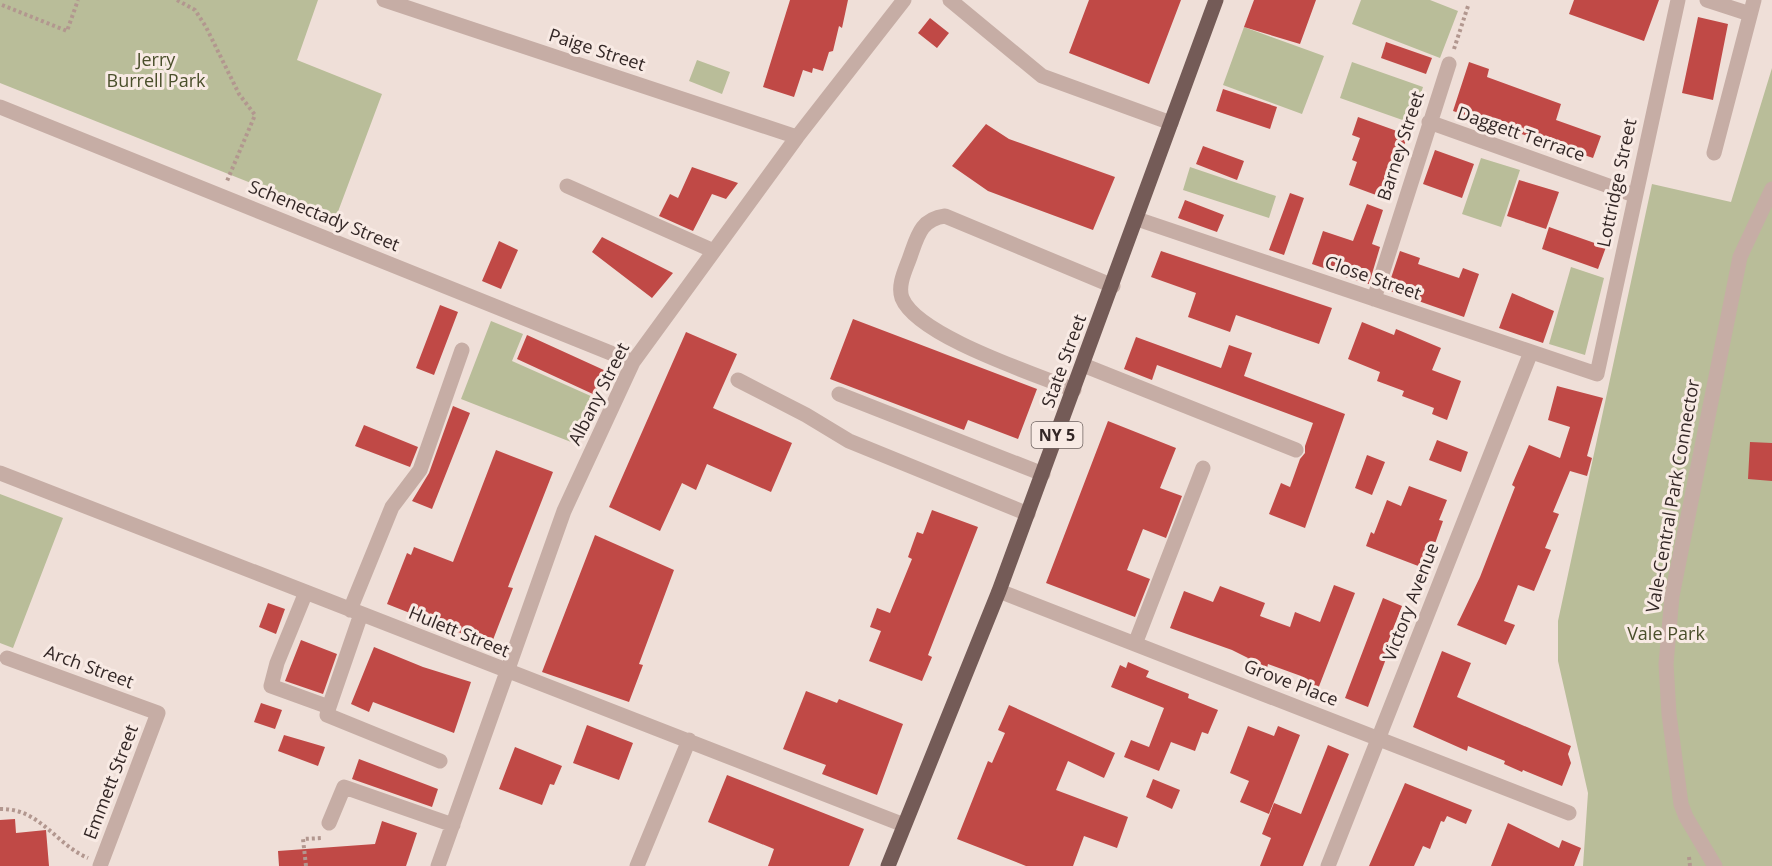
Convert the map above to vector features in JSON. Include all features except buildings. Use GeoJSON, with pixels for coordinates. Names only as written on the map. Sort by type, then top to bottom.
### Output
{"type":"FeatureCollection","features":[{"type":"Feature","properties":{"kind":"main road","name":"State Street"},"geometry":{"type":"LineString","coordinates":[[888,866],[999,591],[1113,286],[1216,0]]}},
{"type":"Feature","properties":{"kind":"street","name":"Paige Street"},"geometry":{"type":"LineString","coordinates":[[384,0],[797,137]]}},
{"type":"Feature","properties":{"kind":"street","name":"Albany Street"},"geometry":{"type":"LineString","coordinates":[[438,866],[564,511],[633,362],[797,137],[904,0]]}},
{"type":"Feature","properties":{"kind":"street"},"geometry":{"type":"LineString","coordinates":[[950,0],[1042,76],[1171,123]]}},
{"type":"Feature","properties":{"kind":"street","name":"Lottridge Street"},"geometry":{"type":"LineString","coordinates":[[1596,374],[1678,0]]}},
{"type":"Feature","properties":{"kind":"street"},"geometry":{"type":"LineString","coordinates":[[1707,0],[1752,7],[1714,153]]}},
{"type":"Feature","properties":{"kind":"street","name":"Barney Street"},"geometry":{"type":"LineString","coordinates":[[1374,299],[1449,64]]}},
{"type":"Feature","properties":{"kind":"street","name":"Schenectady Street"},"geometry":{"type":"LineString","coordinates":[[0,107],[633,362]]}},
{"type":"Feature","properties":{"kind":"street","name":"Daggett Terrace"},"geometry":{"type":"LineString","coordinates":[[1429,122],[1634,195]]}},
{"type":"Feature","properties":{"kind":"street"},"geometry":{"type":"LineString","coordinates":[[567,186],[714,251]]}},
{"type":"Feature","properties":{"kind":"street","name":"Vale-Central Park Connector"},"geometry":{"type":"LineString","coordinates":[[1715,866],[1686,817],[1669,714],[1666,664],[1672,596],[1740,257],[1772,189]]}},
{"type":"Feature","properties":{"kind":"street"},"geometry":{"type":"LineString","coordinates":[[1074,390],[952,340],[926,323],[909,307],[902,298],[900,285],[916,238],[923,225],[934,218],[945,216],[1113,286]]}},
{"type":"Feature","properties":{"kind":"street","name":"Close Street"},"geometry":{"type":"LineString","coordinates":[[1137,219],[1596,374]]}},
{"type":"Feature","properties":{"kind":"street"},"geometry":{"type":"LineString","coordinates":[[440,761],[327,715],[356,612],[392,507],[420,470],[462,350]]}},
{"type":"Feature","properties":{"kind":"street","name":"Victory Avenue"},"geometry":{"type":"LineString","coordinates":[[1328,866],[1530,352]]}},
{"type":"Feature","properties":{"kind":"street"},"geometry":{"type":"LineString","coordinates":[[1083,365],[1296,450]]}},
{"type":"Feature","properties":{"kind":"street"},"geometry":{"type":"LineString","coordinates":[[738,380],[806,415],[849,441],[1028,513]]}},
{"type":"Feature","properties":{"kind":"street"},"geometry":{"type":"LineString","coordinates":[[839,394],[1043,474]]}},
{"type":"Feature","properties":{"kind":"street"},"geometry":{"type":"LineString","coordinates":[[1135,644],[1203,468]]}},
{"type":"Feature","properties":{"kind":"street","name":"Hulett Street"},"geometry":{"type":"LineString","coordinates":[[0,473],[904,825]]}},
{"type":"Feature","properties":{"kind":"street","name":"Grove Place"},"geometry":{"type":"LineString","coordinates":[[999,591],[1569,813]]}},
{"type":"Feature","properties":{"kind":"street"},"geometry":{"type":"LineString","coordinates":[[306,592],[277,663],[271,686],[329,707]]}},
{"type":"Feature","properties":{"kind":"street","name":"Arch Street"},"geometry":{"type":"LineString","coordinates":[[7,658],[158,713]]}},
{"type":"Feature","properties":{"kind":"street","name":"Emmett Street"},"geometry":{"type":"LineString","coordinates":[[101,865],[158,713]]}},
{"type":"Feature","properties":{"kind":"street"},"geometry":{"type":"LineString","coordinates":[[637,866],[689,740]]}},
{"type":"Feature","properties":{"kind":"street"},"geometry":{"type":"LineString","coordinates":[[329,823],[344,787],[453,825]]}},
{"type":"Feature","properties":{"kind":"path"},"geometry":{"type":"LineString","coordinates":[[2,3],[67,31],[78,0]]}},
{"type":"Feature","properties":{"kind":"path"},"geometry":{"type":"LineString","coordinates":[[177,0],[195,10],[206,27],[239,94],[255,115],[221,196]]}},
{"type":"Feature","properties":{"kind":"path"},"geometry":{"type":"LineString","coordinates":[[1449,64],[1468,6]]}},
{"type":"Feature","properties":{"kind":"path"},"geometry":{"type":"LineString","coordinates":[[0,809],[28,814],[46,824],[71,851],[101,865]]}},
{"type":"Feature","properties":{"kind":"path"},"geometry":{"type":"LineString","coordinates":[[306,866],[303,839],[326,837],[329,823]]}},
{"type":"Feature","properties":{"kind":"green space","name":"Jerry Burrell Park"},"geometry":{"type":"Polygon","coordinates":[[[0,0],[318,0],[297,60],[382,94],[336,217],[0,83],[0,0]]]}},
{"type":"Feature","properties":{"kind":"green space"},"geometry":{"type":"Polygon","coordinates":[[[1361,0],[1430,0],[1458,11],[1440,58],[1352,24],[1361,0]]]}},
{"type":"Feature","properties":{"kind":"green space"},"geometry":{"type":"Polygon","coordinates":[[[1244,27],[1324,56],[1302,114],[1223,85],[1244,27]]]}},
{"type":"Feature","properties":{"kind":"green space"},"geometry":{"type":"Polygon","coordinates":[[[697,60],[730,72],[722,94],[689,81],[697,60]]]}},
{"type":"Feature","properties":{"kind":"green space"},"geometry":{"type":"Polygon","coordinates":[[[1352,62],[1423,87],[1411,123],[1340,98],[1352,62]]]}},
{"type":"Feature","properties":{"kind":"green space","name":"Vale Park"},"geometry":{"type":"Polygon","coordinates":[[[1772,68],[1772,866],[1583,866],[1588,793],[1558,661],[1558,621],[1652,184],[1731,202],[1772,68]]]}},
{"type":"Feature","properties":{"kind":"green space"},"geometry":{"type":"Polygon","coordinates":[[[1481,158],[1520,170],[1501,227],[1462,214],[1481,158]]]}},
{"type":"Feature","properties":{"kind":"green space"},"geometry":{"type":"Polygon","coordinates":[[[1190,167],[1276,196],[1269,218],[1183,190],[1190,167]]]}},
{"type":"Feature","properties":{"kind":"green space"},"geometry":{"type":"Polygon","coordinates":[[[1571,267],[1604,278],[1585,355],[1549,344],[1571,267]]]}},
{"type":"Feature","properties":{"kind":"green space"},"geometry":{"type":"Polygon","coordinates":[[[491,321],[523,334],[512,361],[593,397],[571,442],[461,399],[491,321]]]}},
{"type":"Feature","properties":{"kind":"green space"},"geometry":{"type":"Polygon","coordinates":[[[0,494],[63,518],[13,648],[0,643],[0,494]]]}}]}
